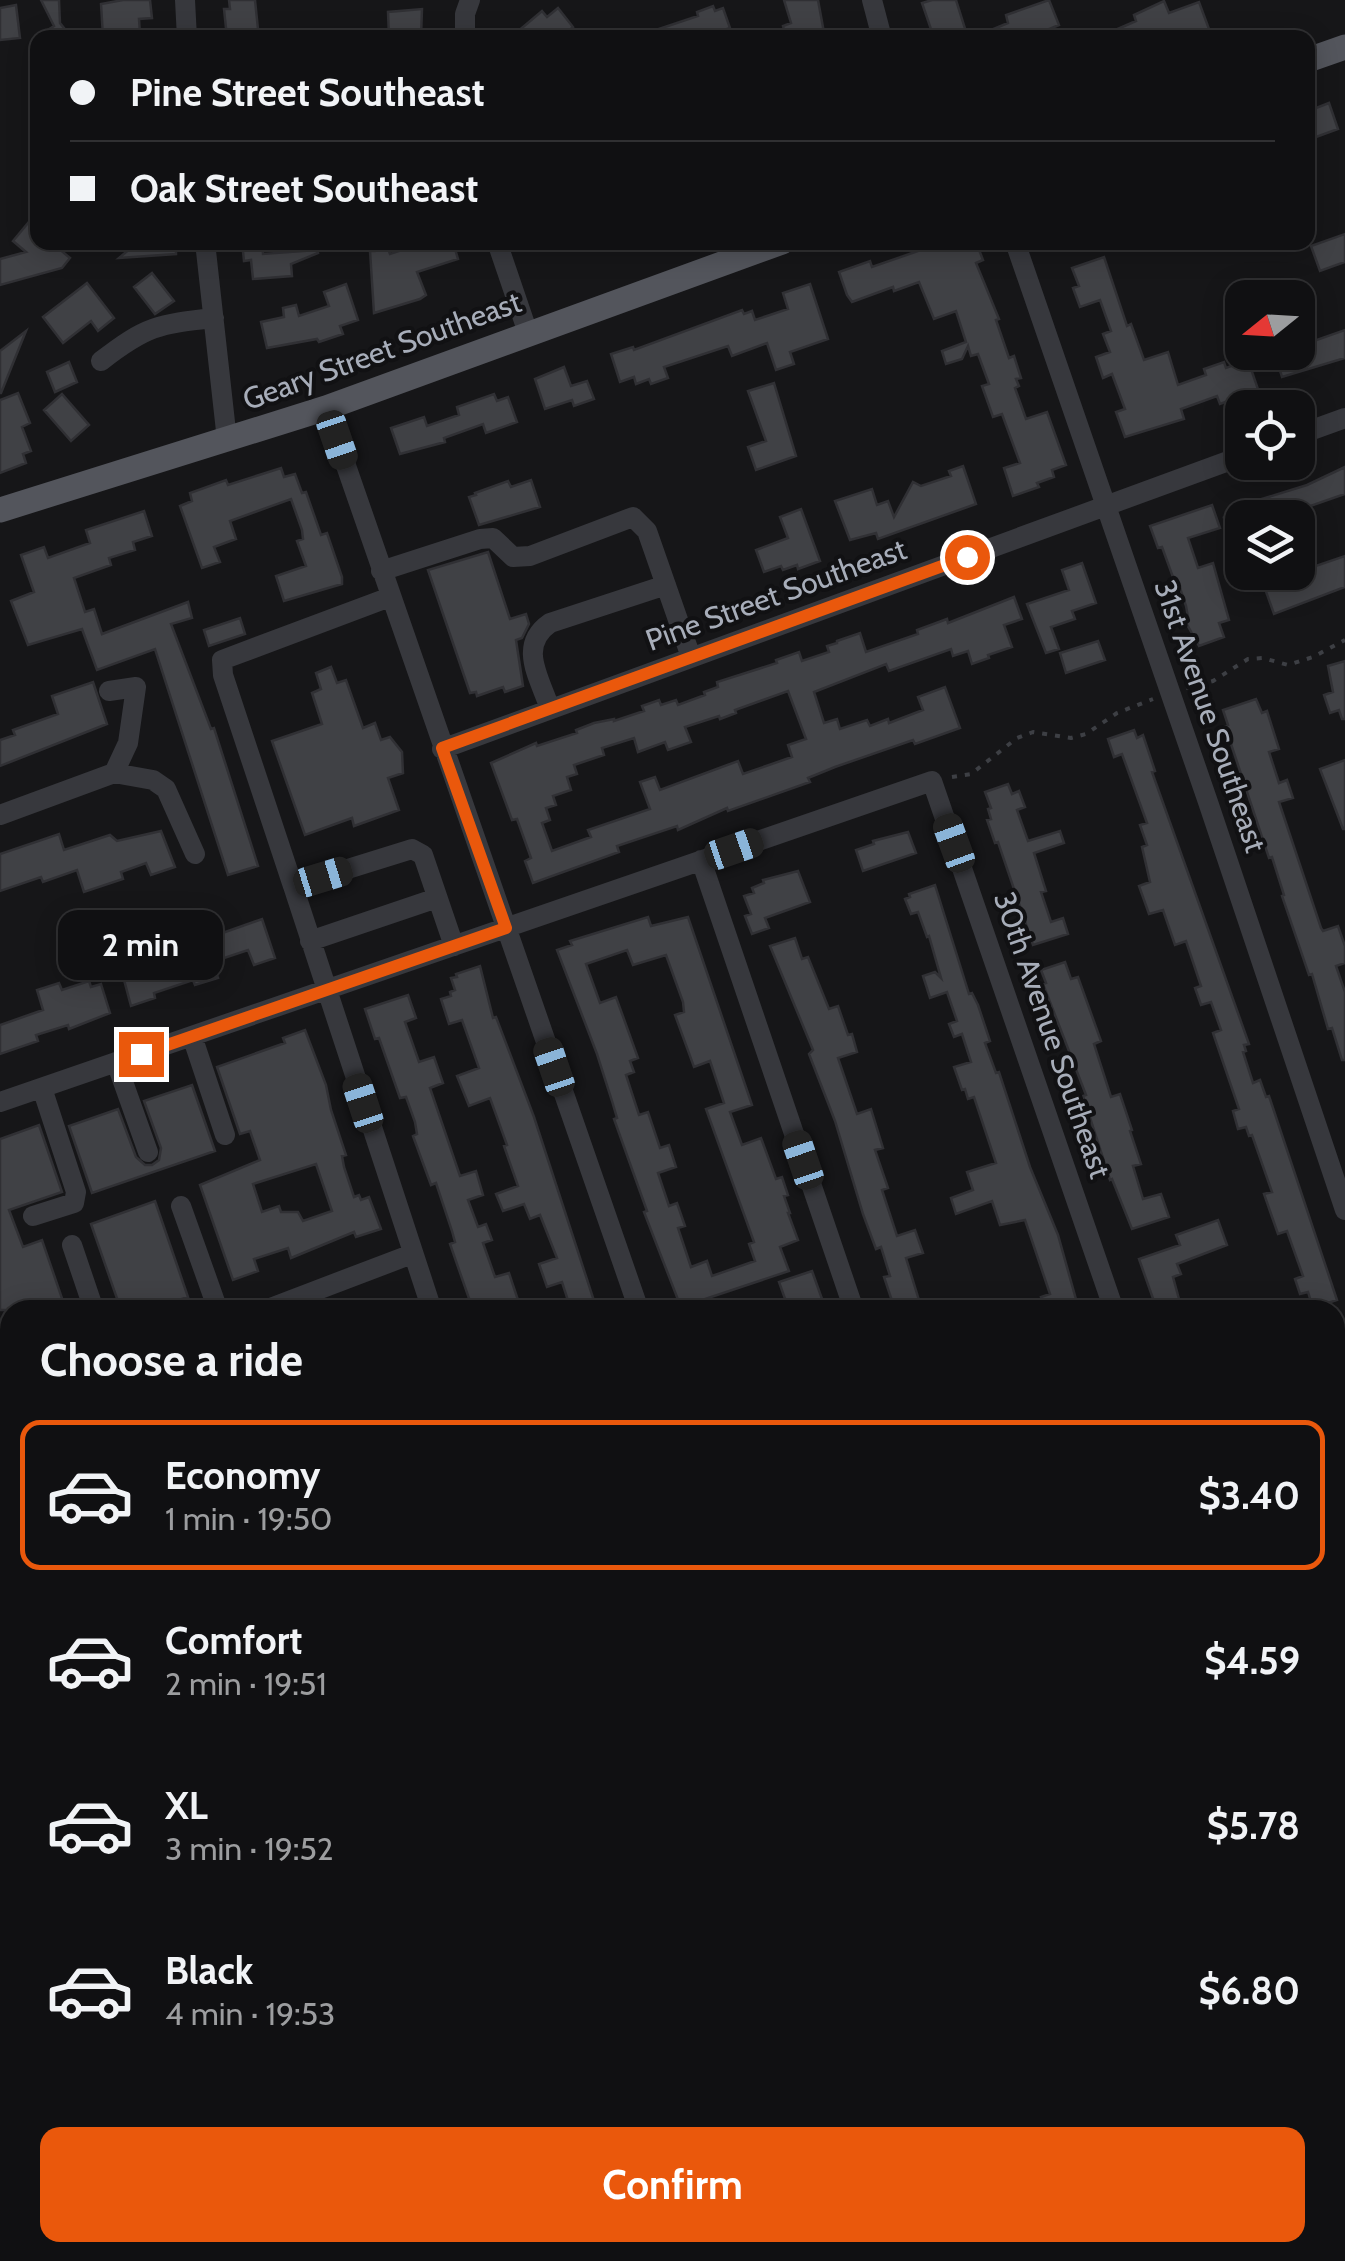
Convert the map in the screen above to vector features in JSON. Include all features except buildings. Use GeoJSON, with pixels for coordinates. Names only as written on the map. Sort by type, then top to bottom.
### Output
{"type":"FeatureCollection","features":[{"type":"Feature","properties":{"kind":"main road"},"geometry":{"type":"LineString","coordinates":[[1315,58],[1345,47]]}},
{"type":"Feature","properties":{"kind":"main road","name":"Geary Street Southeast"},"geometry":{"type":"LineString","coordinates":[[0,510],[326,408],[760,250]]}},
{"type":"Feature","properties":{"kind":"street"},"geometry":{"type":"LineString","coordinates":[[185,0],[187,30]]}},
{"type":"Feature","properties":{"kind":"street"},"geometry":{"type":"LineString","coordinates":[[465,30],[470,0]]}},
{"type":"Feature","properties":{"kind":"street"},"geometry":{"type":"LineString","coordinates":[[872,0],[880,30]]}},
{"type":"Feature","properties":{"kind":"street"},"geometry":{"type":"LineString","coordinates":[[206,250],[227,440]]}},
{"type":"Feature","properties":{"kind":"street"},"geometry":{"type":"LineString","coordinates":[[499,250],[528,333]]}},
{"type":"Feature","properties":{"kind":"street","name":"31st Avenue Southeast"},"geometry":{"type":"LineString","coordinates":[[1018,250],[1345,1210]]}},
{"type":"Feature","properties":{"kind":"street"},"geometry":{"type":"LineString","coordinates":[[101,361],[134,335],[166,323],[214,318]]}},
{"type":"Feature","properties":{"kind":"street"},"geometry":{"type":"LineString","coordinates":[[326,408],[636,1300]]}},
{"type":"Feature","properties":{"kind":"street"},"geometry":{"type":"LineString","coordinates":[[1315,429],[1345,418]]}},
{"type":"Feature","properties":{"kind":"street","name":"Pine Street Southeast"},"geometry":{"type":"LineString","coordinates":[[442,748],[1225,462]]}},
{"type":"Feature","properties":{"kind":"street"},"geometry":{"type":"LineString","coordinates":[[381,571],[480,539],[493,538],[513,557],[530,556],[633,517],[647,532],[692,658]]}},
{"type":"Feature","properties":{"kind":"street"},"geometry":{"type":"LineString","coordinates":[[550,709],[531,653],[538,631],[550,622],[666,585]]}},
{"type":"Feature","properties":{"kind":"street"},"geometry":{"type":"LineString","coordinates":[[390,597],[222,660],[428,1300]]}},
{"type":"Feature","properties":{"kind":"street"},"geometry":{"type":"LineString","coordinates":[[109,691],[136,687],[128,742],[114,773]]}},
{"type":"Feature","properties":{"kind":"street"},"geometry":{"type":"LineString","coordinates":[[0,815],[114,773],[153,780],[166,789],[194,854]]}},
{"type":"Feature","properties":{"kind":"street"},"geometry":{"type":"LineString","coordinates":[[0,1102],[932,780]]}},
{"type":"Feature","properties":{"kind":"street","name":"30th Avenue Southeast"},"geometry":{"type":"LineString","coordinates":[[932,780],[1111,1300]]}},
{"type":"Feature","properties":{"kind":"street"},"geometry":{"type":"LineString","coordinates":[[293,886],[412,849],[422,855],[454,946]]}},
{"type":"Feature","properties":{"kind":"street"},"geometry":{"type":"LineString","coordinates":[[701,860],[851,1300]]}},
{"type":"Feature","properties":{"kind":"street"},"geometry":{"type":"LineString","coordinates":[[310,941],[437,898]]}},
{"type":"Feature","properties":{"kind":"street"},"geometry":{"type":"LineString","coordinates":[[192,1036],[225,1135]]}},
{"type":"Feature","properties":{"kind":"street"},"geometry":{"type":"LineString","coordinates":[[116,1062],[148,1152]]}},
{"type":"Feature","properties":{"kind":"street"},"geometry":{"type":"LineString","coordinates":[[33,1216],[74,1202],[76,1192],[42,1088]]}},
{"type":"Feature","properties":{"kind":"street"},"geometry":{"type":"LineString","coordinates":[[182,1206],[215,1300]]}},
{"type":"Feature","properties":{"kind":"street"},"geometry":{"type":"LineString","coordinates":[[72,1245],[91,1300]]}},
{"type":"Feature","properties":{"kind":"street"},"geometry":{"type":"LineString","coordinates":[[291,1300],[412,1254]]}},
{"type":"Feature","properties":{"kind":"path"},"geometry":{"type":"LineString","coordinates":[[932,780],[971,774],[1018,738],[1033,732],[1071,738],[1086,734],[1117,713],[1214,680],[1248,659],[1288,664],[1313,657],[1345,640]]}},
{"type":"Feature","properties":{"kind":"route"},"geometry":{"type":"LineString","coordinates":[[141,1054],[506,928],[442,748],[967,557]]}}]}
